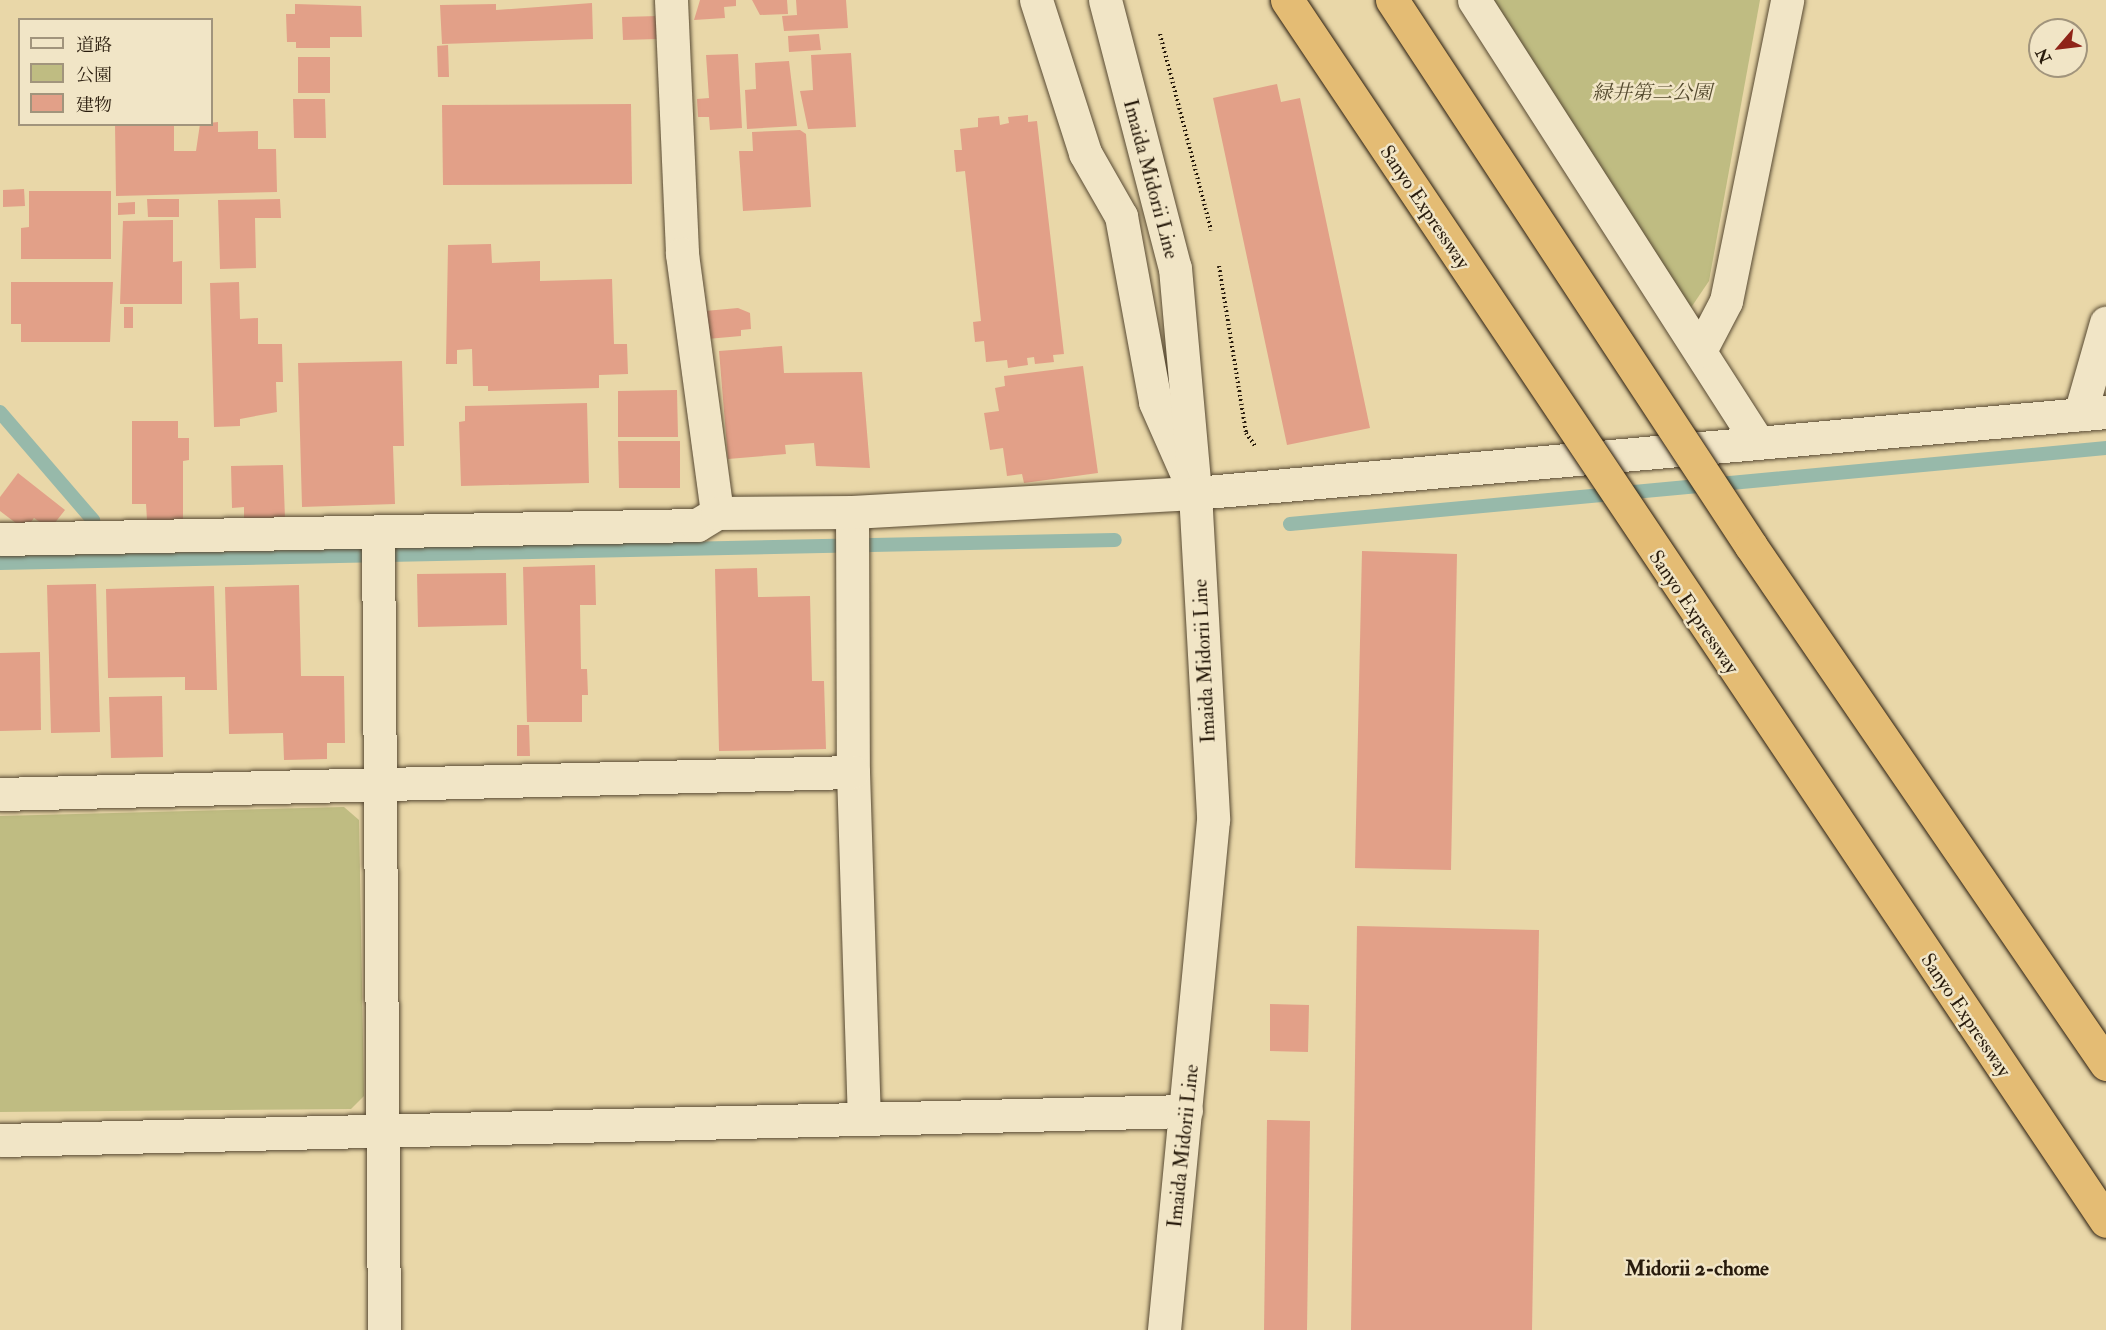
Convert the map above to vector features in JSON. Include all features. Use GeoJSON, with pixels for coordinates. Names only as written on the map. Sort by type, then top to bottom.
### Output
{"type":"FeatureCollection","features":[{"type":"Feature","properties":{"kind":"highway","name":"Sanyo Expressway"},"geometry":{"type":"LineString","coordinates":[[1287,0],[2106,1221]]}},
{"type":"Feature","properties":{"kind":"highway"},"geometry":{"type":"LineString","coordinates":[[1392,0],[1750,546],[2106,1064]]}},
{"type":"Feature","properties":{"kind":"street"},"geometry":{"type":"LineString","coordinates":[[670,0],[682,254],[717,513]]}},
{"type":"Feature","properties":{"kind":"street"},"geometry":{"type":"LineString","coordinates":[[1036,0],[1085,153],[1121,216],[1155,402],[1195,493]]}},
{"type":"Feature","properties":{"kind":"street","name":"Imaida Midorii Line"},"geometry":{"type":"LineString","coordinates":[[1105,0],[1175,268],[1195,493],[1213,820],[1164,1330]]}},
{"type":"Feature","properties":{"kind":"street"},"geometry":{"type":"LineString","coordinates":[[1474,0],[1757,441]]}},
{"type":"Feature","properties":{"kind":"street"},"geometry":{"type":"LineString","coordinates":[[1700,351],[1726,301],[1787,0]]}},
{"type":"Feature","properties":{"kind":"street"},"geometry":{"type":"LineString","coordinates":[[0,538],[378,533],[697,525],[717,513],[852,513],[1195,493],[1757,441],[2093,413],[2106,323]]}},
{"type":"Feature","properties":{"kind":"street"},"geometry":{"type":"LineString","coordinates":[[852,513],[853,772],[864,1118]]}},
{"type":"Feature","properties":{"kind":"street"},"geometry":{"type":"LineString","coordinates":[[378,533],[386,1131],[384,1330]]}},
{"type":"Feature","properties":{"kind":"street"},"geometry":{"type":"LineString","coordinates":[[0,794],[383,787],[853,772]]}},
{"type":"Feature","properties":{"kind":"street"},"geometry":{"type":"LineString","coordinates":[[0,1140],[1186,1111]]}},
{"type":"Feature","properties":{"kind":"green space","name":"緑井第二公園"},"geometry":{"type":"Polygon","coordinates":[[[1487,0],[1760,0],[1709,281],[1686,315],[1487,0]]]}},
{"type":"Feature","properties":{"kind":"green space"},"geometry":{"type":"Polygon","coordinates":[[[344,807],[359,820],[364,1096],[351,1109],[0,1112],[0,816],[344,807]]]}},
{"type":"Feature","properties":{"kind":"building"},"geometry":{"type":"Polygon","coordinates":[[[700,0],[736,0],[736,6],[724,7],[725,18],[694,20],[700,0]]]}},
{"type":"Feature","properties":{"kind":"building"},"geometry":{"type":"Polygon","coordinates":[[[752,0],[787,0],[788,14],[760,15],[752,0]]]}},
{"type":"Feature","properties":{"kind":"building"},"geometry":{"type":"Polygon","coordinates":[[[796,0],[846,0],[848,28],[784,31],[782,16],[797,15],[796,0]]]}},
{"type":"Feature","properties":{"kind":"building"},"geometry":{"type":"Polygon","coordinates":[[[592,3],[593,39],[442,44],[440,5],[496,4],[496,10],[592,3]]]}},
{"type":"Feature","properties":{"kind":"building"},"geometry":{"type":"Polygon","coordinates":[[[295,4],[361,6],[362,37],[330,37],[330,48],[296,48],[296,42],[287,42],[286,14],[295,14],[295,4]]]}},
{"type":"Feature","properties":{"kind":"building"},"geometry":{"type":"Polygon","coordinates":[[[658,16],[658,39],[623,40],[622,17],[658,16]]]}},
{"type":"Feature","properties":{"kind":"building"},"geometry":{"type":"Polygon","coordinates":[[[819,34],[821,50],[789,52],[788,36],[819,34]]]}},
{"type":"Feature","properties":{"kind":"building"},"geometry":{"type":"Polygon","coordinates":[[[448,45],[449,77],[438,77],[437,46],[448,45]]]}},
{"type":"Feature","properties":{"kind":"building"},"geometry":{"type":"Polygon","coordinates":[[[851,53],[856,127],[808,129],[800,91],[813,90],[811,55],[851,53]]]}},
{"type":"Feature","properties":{"kind":"building"},"geometry":{"type":"Polygon","coordinates":[[[738,54],[742,128],[710,130],[709,117],[698,117],[697,99],[709,98],[706,55],[738,54]]]}},
{"type":"Feature","properties":{"kind":"building"},"geometry":{"type":"Polygon","coordinates":[[[298,57],[330,57],[330,93],[298,93],[298,57]]]}},
{"type":"Feature","properties":{"kind":"building"},"geometry":{"type":"Polygon","coordinates":[[[789,61],[797,126],[747,129],[745,90],[756,89],[755,63],[789,61]]]}},
{"type":"Feature","properties":{"kind":"building"},"geometry":{"type":"Polygon","coordinates":[[[1277,84],[1281,102],[1300,98],[1370,428],[1287,445],[1213,98],[1277,84]]]}},
{"type":"Feature","properties":{"kind":"building"},"geometry":{"type":"Polygon","coordinates":[[[293,99],[325,99],[326,138],[294,138],[293,99]]]}},
{"type":"Feature","properties":{"kind":"building"},"geometry":{"type":"Polygon","coordinates":[[[631,104],[632,184],[443,185],[442,105],[631,104]]]}},
{"type":"Feature","properties":{"kind":"building"},"geometry":{"type":"Polygon","coordinates":[[[1028,115],[1028,122],[1037,121],[1064,354],[1053,355],[1054,362],[1035,364],[1034,357],[1027,358],[1028,365],[1008,368],[1007,360],[986,362],[984,341],[975,342],[973,322],[981,321],[965,171],[956,172],[954,150],[962,150],[960,129],[978,127],[978,118],[999,116],[1000,125],[1009,123],[1008,117],[1028,115]]]}},
{"type":"Feature","properties":{"kind":"building"},"geometry":{"type":"Polygon","coordinates":[[[218,122],[218,132],[258,131],[258,149],[276,149],[277,192],[116,196],[115,126],[174,126],[174,151],[196,151],[200,126],[213,126],[213,123],[218,122]]]}},
{"type":"Feature","properties":{"kind":"building"},"geometry":{"type":"Polygon","coordinates":[[[800,130],[806,134],[811,207],[743,211],[739,151],[753,151],[752,132],[800,130]]]}},
{"type":"Feature","properties":{"kind":"building"},"geometry":{"type":"Polygon","coordinates":[[[24,189],[25,206],[3,207],[3,190],[24,189]]]}},
{"type":"Feature","properties":{"kind":"building"},"geometry":{"type":"Polygon","coordinates":[[[29,191],[111,191],[111,259],[21,259],[21,228],[29,227],[29,191]]]}},
{"type":"Feature","properties":{"kind":"building"},"geometry":{"type":"Polygon","coordinates":[[[147,199],[179,199],[179,217],[148,217],[147,199]]]}},
{"type":"Feature","properties":{"kind":"building"},"geometry":{"type":"Polygon","coordinates":[[[280,199],[281,218],[255,218],[256,268],[220,269],[218,200],[280,199]]]}},
{"type":"Feature","properties":{"kind":"building"},"geometry":{"type":"Polygon","coordinates":[[[135,202],[135,214],[118,215],[118,203],[135,202]]]}},
{"type":"Feature","properties":{"kind":"building"},"geometry":{"type":"Polygon","coordinates":[[[173,220],[173,262],[182,261],[182,304],[120,304],[123,221],[173,220]]]}},
{"type":"Feature","properties":{"kind":"building"},"geometry":{"type":"Polygon","coordinates":[[[491,244],[492,263],[540,261],[540,281],[612,279],[614,344],[627,344],[628,374],[599,375],[599,388],[488,391],[488,386],[473,386],[472,349],[457,350],[457,364],[446,364],[448,245],[491,244]]]}},
{"type":"Feature","properties":{"kind":"building"},"geometry":{"type":"Polygon","coordinates":[[[11,282],[113,282],[110,342],[21,342],[21,324],[11,324],[11,282]]]}},
{"type":"Feature","properties":{"kind":"building"},"geometry":{"type":"Polygon","coordinates":[[[239,282],[240,319],[258,318],[258,344],[282,344],[283,382],[276,382],[277,412],[240,419],[240,426],[214,427],[210,283],[239,282]]]}},
{"type":"Feature","properties":{"kind":"building"},"geometry":{"type":"Polygon","coordinates":[[[124,307],[133,307],[133,328],[124,328],[124,307]]]}},
{"type":"Feature","properties":{"kind":"building"},"geometry":{"type":"Polygon","coordinates":[[[738,308],[750,313],[751,329],[741,330],[741,336],[707,339],[705,311],[738,308]]]}},
{"type":"Feature","properties":{"kind":"building"},"geometry":{"type":"Polygon","coordinates":[[[782,346],[784,373],[862,372],[870,468],[816,466],[814,443],[785,445],[786,454],[728,459],[719,351],[782,346]]]}},
{"type":"Feature","properties":{"kind":"building"},"geometry":{"type":"Polygon","coordinates":[[[402,361],[404,446],[393,446],[395,504],[302,507],[298,363],[402,361]]]}},
{"type":"Feature","properties":{"kind":"building"},"geometry":{"type":"Polygon","coordinates":[[[1083,366],[1098,473],[1024,483],[1022,474],[1007,476],[1003,448],[990,450],[984,413],[999,411],[995,388],[1005,386],[1004,376],[1083,366]]]}},
{"type":"Feature","properties":{"kind":"building"},"geometry":{"type":"Polygon","coordinates":[[[677,390],[678,437],[618,437],[618,391],[677,390]]]}},
{"type":"Feature","properties":{"kind":"building"},"geometry":{"type":"Polygon","coordinates":[[[587,403],[589,483],[461,486],[459,422],[465,421],[465,406],[587,403]]]}},
{"type":"Feature","properties":{"kind":"building"},"geometry":{"type":"Polygon","coordinates":[[[132,421],[178,421],[178,438],[189,438],[189,460],[183,461],[183,520],[147,520],[146,504],[132,504],[132,421]]]}},
{"type":"Feature","properties":{"kind":"building"},"geometry":{"type":"Polygon","coordinates":[[[618,441],[680,441],[680,488],[619,488],[618,441]]]}},
{"type":"Feature","properties":{"kind":"building"},"geometry":{"type":"Polygon","coordinates":[[[283,465],[285,518],[244,519],[244,507],[232,508],[231,466],[283,465]]]}},
{"type":"Feature","properties":{"kind":"building"},"geometry":{"type":"Polygon","coordinates":[[[18,473],[65,510],[50,529],[34,518],[25,530],[0,511],[0,497],[18,473]]]}},
{"type":"Feature","properties":{"kind":"building"},"geometry":{"type":"Polygon","coordinates":[[[1362,551],[1457,554],[1451,870],[1355,868],[1362,551]]]}},
{"type":"Feature","properties":{"kind":"building"},"geometry":{"type":"Polygon","coordinates":[[[595,565],[596,605],[580,605],[581,669],[587,669],[588,695],[582,695],[582,722],[527,722],[523,567],[595,565]]]}},
{"type":"Feature","properties":{"kind":"building"},"geometry":{"type":"Polygon","coordinates":[[[757,568],[758,597],[810,596],[812,681],[824,681],[826,749],[719,751],[715,569],[757,568]]]}},
{"type":"Feature","properties":{"kind":"building"},"geometry":{"type":"Polygon","coordinates":[[[506,573],[507,625],[418,627],[417,574],[506,573]]]}},
{"type":"Feature","properties":{"kind":"building"},"geometry":{"type":"Polygon","coordinates":[[[96,584],[100,732],[51,733],[47,585],[96,584]]]}},
{"type":"Feature","properties":{"kind":"building"},"geometry":{"type":"Polygon","coordinates":[[[299,585],[301,676],[344,676],[345,743],[327,743],[327,759],[284,760],[283,733],[229,734],[225,587],[299,585]]]}},
{"type":"Feature","properties":{"kind":"building"},"geometry":{"type":"Polygon","coordinates":[[[214,586],[217,690],[185,690],[185,677],[108,678],[106,589],[214,586]]]}},
{"type":"Feature","properties":{"kind":"building"},"geometry":{"type":"Polygon","coordinates":[[[40,652],[41,730],[0,731],[0,653],[40,652]]]}},
{"type":"Feature","properties":{"kind":"building"},"geometry":{"type":"Polygon","coordinates":[[[162,696],[163,757],[111,758],[109,697],[162,696]]]}},
{"type":"Feature","properties":{"kind":"building"},"geometry":{"type":"Polygon","coordinates":[[[517,725],[529,725],[530,756],[517,756],[517,725]]]}},
{"type":"Feature","properties":{"kind":"building"},"geometry":{"type":"Polygon","coordinates":[[[1357,926],[1539,930],[1532,1330],[1351,1330],[1357,926]]]}},
{"type":"Feature","properties":{"kind":"building"},"geometry":{"type":"Polygon","coordinates":[[[1270,1004],[1309,1005],[1308,1052],[1270,1051],[1270,1004]]]}},
{"type":"Feature","properties":{"kind":"building"},"geometry":{"type":"Polygon","coordinates":[[[1267,1120],[1310,1121],[1307,1330],[1264,1330],[1267,1120]]]}},
{"type":"Feature","properties":{"kind":"waterway"},"geometry":{"type":"LineString","coordinates":[[0,412],[93,520]]}},
{"type":"Feature","properties":{"kind":"waterway"},"geometry":{"type":"LineString","coordinates":[[1290,524],[2106,448]]}},
{"type":"Feature","properties":{"kind":"waterway"},"geometry":{"type":"LineString","coordinates":[[0,563],[1115,540]]}},
{"type":"Feature","properties":{"kind":"district","name":"Midorii 2-chome"},"geometry":{"type":"Point","coordinates":[1697,1269]}}]}
